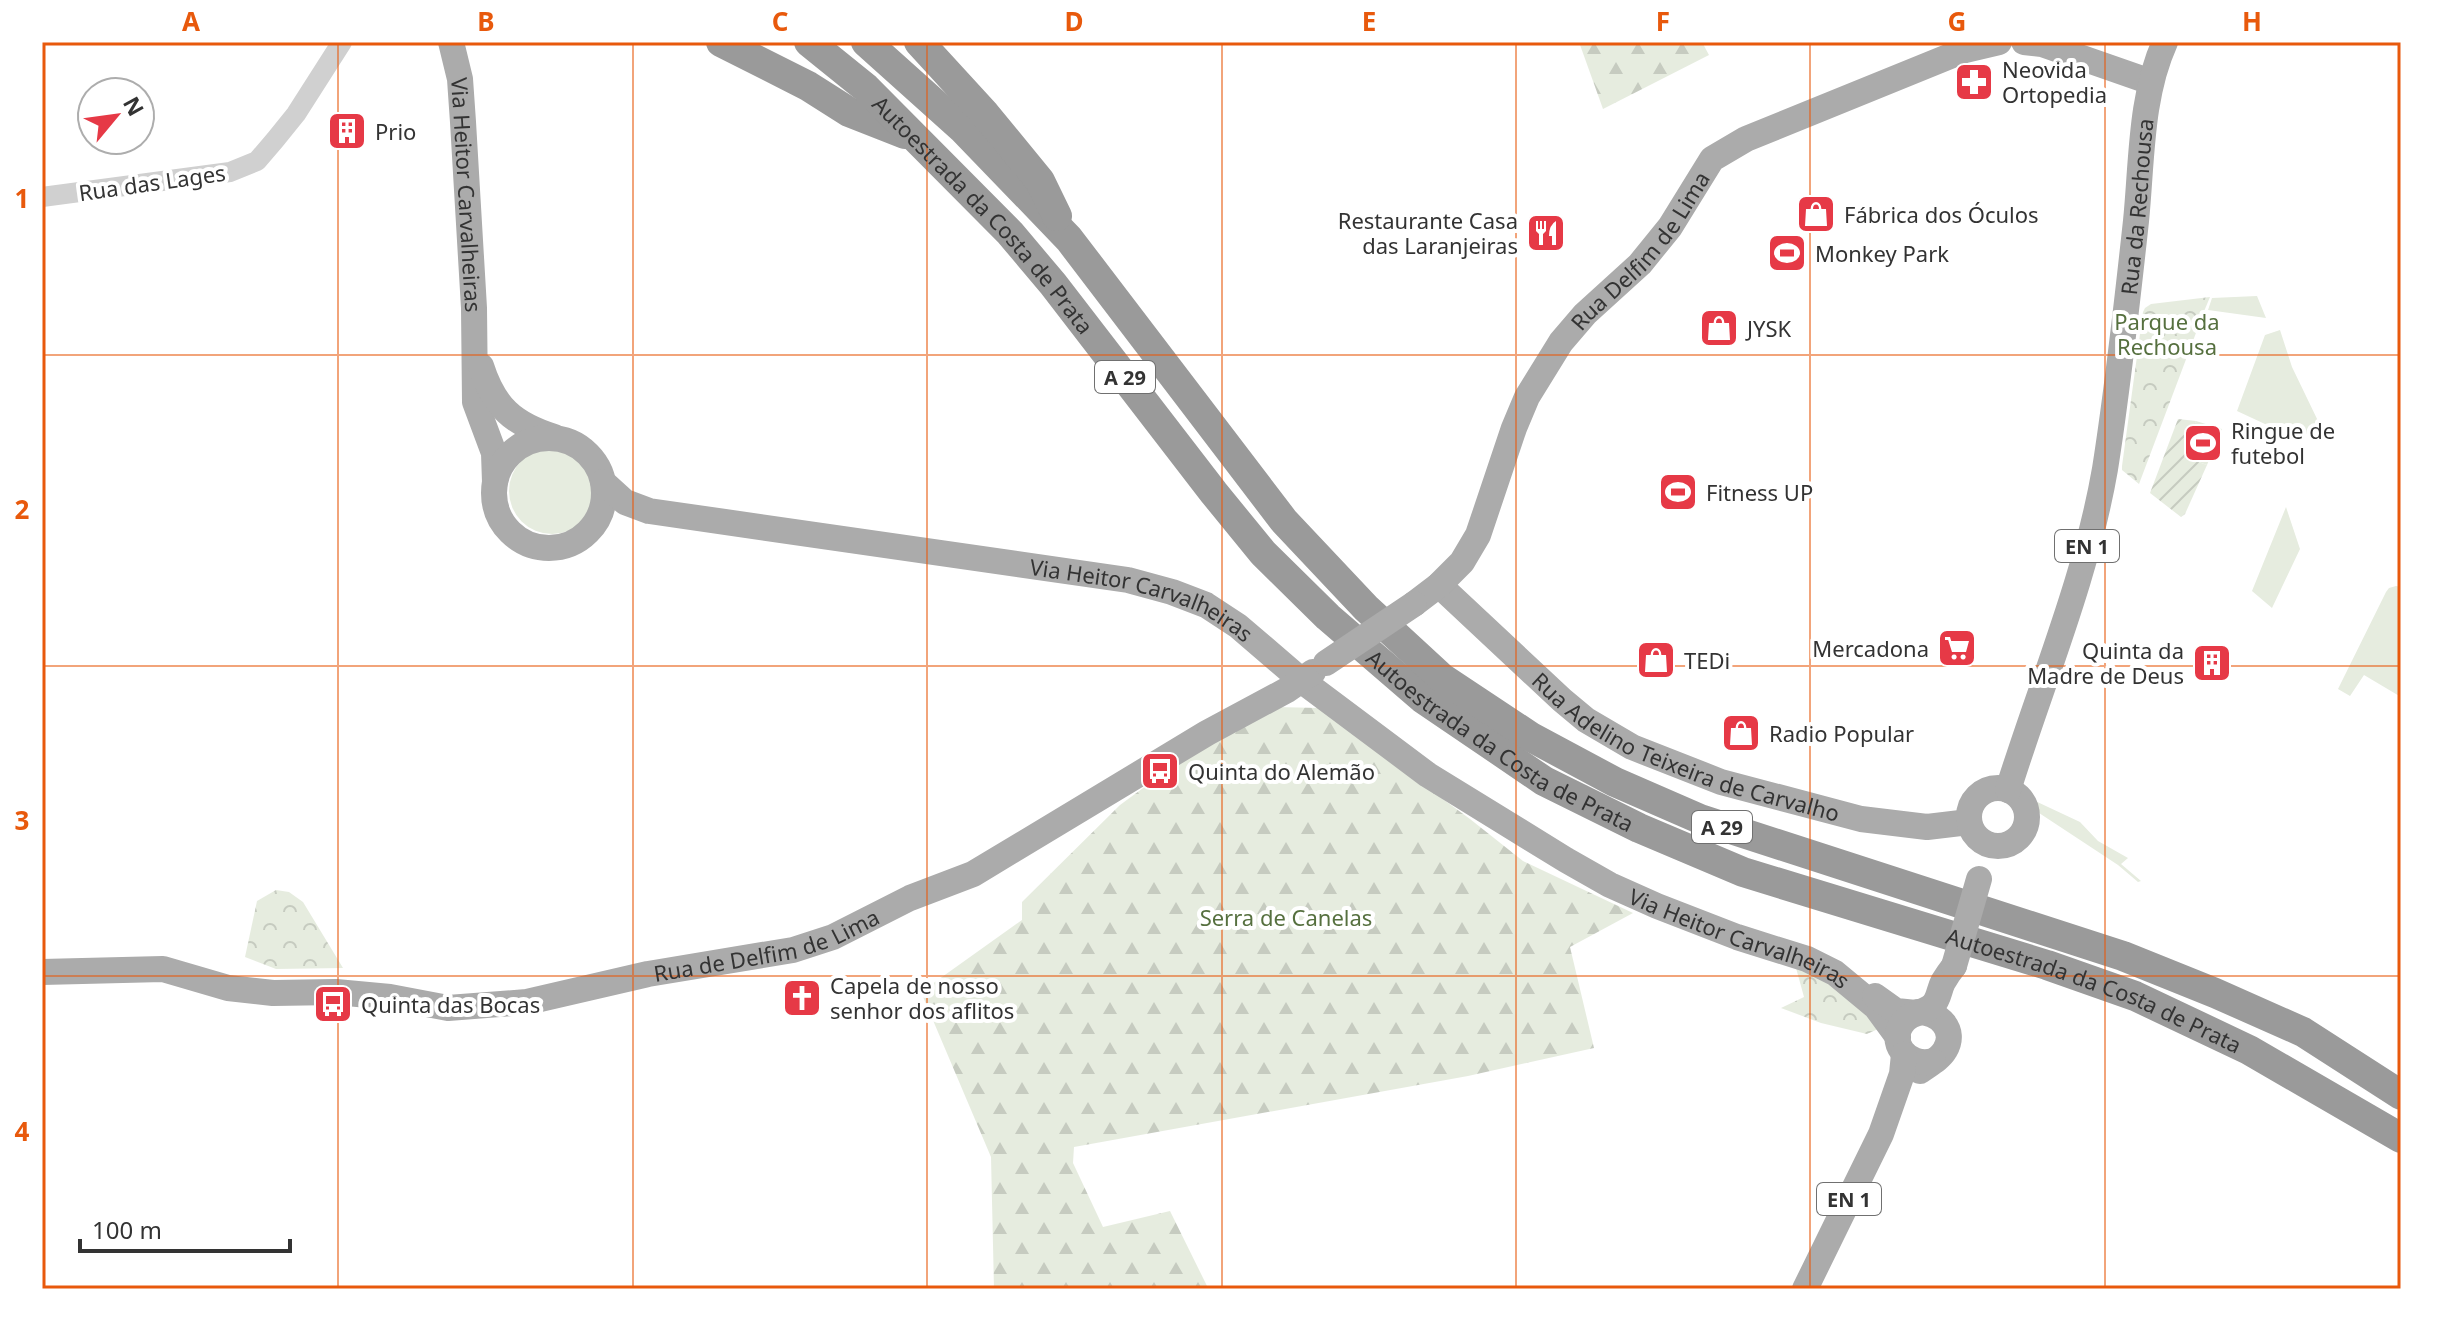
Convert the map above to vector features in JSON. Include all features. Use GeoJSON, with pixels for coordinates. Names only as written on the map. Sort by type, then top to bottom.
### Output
{"type":"FeatureCollection","features":[{"type":"Feature","properties":{"kind":"highway"},"geometry":{"type":"LineString","coordinates":[[721,42],[808,86],[849,112],[919,139]]}},
{"type":"Feature","properties":{"kind":"highway","name":"Autoestrada da Costa de Prata"},"geometry":{"type":"LineString","coordinates":[[809,42],[866,88],[1010,233],[1263,553],[1328,617],[1422,698],[1531,773],[1639,828],[1743,872],[2047,965],[2135,996],[2249,1050],[2401,1138]]}},
{"type":"Feature","properties":{"kind":"highway","name":"Autoestrada da Costa de Prata"},"geometry":{"type":"LineString","coordinates":[[866,42],[963,129],[1069,239],[1284,521],[1366,608],[1442,678],[1531,737],[1615,782],[1700,819],[2123,956],[2303,1032],[2401,1095]]}},
{"type":"Feature","properties":{"kind":"highway"},"geometry":{"type":"LineString","coordinates":[[919,42],[985,114],[1040,181],[1069,239]]}},
{"type":"Feature","properties":{"kind":"main road","name":"Via Heitor Carvalheiras"},"geometry":{"type":"LineString","coordinates":[[451,42],[460,79],[475,349],[475,402],[494,453],[497,511],[505,527],[519,540],[536,547],[554,549],[572,544],[624,513],[649,511]]}},
{"type":"Feature","properties":{"kind":"main road","name":"Rua Delfim de Lima"},"geometry":{"type":"LineString","coordinates":[[1414,604],[1462,562],[1478,535],[1527,397],[1561,342],[1585,314],[1640,264],[1670,227],[1712,159],[1760,133],[1965,50],[1999,42]]}},
{"type":"Feature","properties":{"kind":"main road"},"geometry":{"type":"LineString","coordinates":[[2024,42],[2042,44],[2151,82]]}},
{"type":"Feature","properties":{"kind":"main road","name":"Rua da Rechousa"},"geometry":{"type":"LineString","coordinates":[[2008,790],[2066,618],[2104,471],[2128,294],[2151,82],[2165,42]]}},
{"type":"Feature","properties":{"kind":"main road","name":"Via Heitor Carvalheiras"},"geometry":{"type":"LineString","coordinates":[[475,349],[494,398],[513,420],[576,445],[598,467],[603,482],[625,502],[649,511],[1128,580],[1206,605],[1238,626],[1301,680],[1428,775],[1566,860],[1648,902],[1737,937],[1807,959],[1835,973],[1876,1007],[1901,1046]]}},
{"type":"Feature","properties":{"kind":"main road"},"geometry":{"type":"LineString","coordinates":[[495,482],[501,466],[512,452],[544,438],[561,439]]}},
{"type":"Feature","properties":{"kind":"main road"},"geometry":{"type":"LineString","coordinates":[[588,533],[599,518],[604,500],[603,482]]}},
{"type":"Feature","properties":{"kind":"main road","name":"Rua Adelino Teixeira de Carvalho"},"geometry":{"type":"LineString","coordinates":[[1439,585],[1562,700],[1586,720],[1632,747],[1721,782],[1861,819],[1927,827],[1969,822]]}},
{"type":"Feature","properties":{"kind":"main road","name":"Rua de Delfim de Lima"},"geometry":{"type":"LineString","coordinates":[[42,972],[163,969],[228,988],[273,993],[350,993],[448,1008],[527,1002],[648,974],[793,950],[833,937],[910,898],[973,874],[1166,757],[1287,690],[1414,604]]}},
{"type":"Feature","properties":{"kind":"main road"},"geometry":{"type":"LineString","coordinates":[[1999,788],[2008,790],[2023,802],[2026,811],[2024,830],[2010,844],[1991,845],[1975,835],[1969,822],[1970,808],[1981,793],[1999,788]]}},
{"type":"Feature","properties":{"kind":"main road","name":"EN 1"},"geometry":{"type":"LineString","coordinates":[[1805,1289],[1892,1109],[1911,1079],[1942,1055],[1947,1046],[1949,1035],[1945,1011],[1954,966],[1991,845]]}},
{"type":"Feature","properties":{"kind":"main road","name":"Via Heitor Carvalheiras"},"geometry":{"type":"LineString","coordinates":[[1566,860],[1701,917],[1819,957],[1896,1011],[1917,1013]]}},
{"type":"Feature","properties":{"kind":"main road","name":"EN 1"},"geometry":{"type":"LineString","coordinates":[[1892,1109],[1902,1074],[1902,1024],[1908,1017],[1936,1003],[1943,982],[1954,966]]}},
{"type":"Feature","properties":{"kind":"main road"},"geometry":{"type":"LineString","coordinates":[[1917,1013],[1934,1014],[1945,1024]]}},
{"type":"Feature","properties":{"kind":"main road"},"geometry":{"type":"LineString","coordinates":[[1901,1046],[1918,1062],[1933,1061]]}},
{"type":"Feature","properties":{"kind":"street","name":"Rua das Lages"},"geometry":{"type":"LineString","coordinates":[[42,197],[230,172],[257,161],[296,114],[342,42]]}},
{"type":"Feature","properties":{"kind":"green space"},"geometry":{"type":"Polygon","coordinates":[[[1579,42],[1702,42],[1709,55],[1603,109],[1579,42]]]}},
{"type":"Feature","properties":{"kind":"green space"},"geometry":{"type":"Polygon","coordinates":[[[2257,296],[2266,318],[2208,310],[2212,298],[2257,296]]]}},
{"type":"Feature","properties":{"kind":"green space","name":"Parque da Rechousa"},"geometry":{"type":"Polygon","coordinates":[[[2210,297],[2139,484],[2122,470],[2122,466],[2143,312],[2151,304],[2210,297]]]}},
{"type":"Feature","properties":{"kind":"green space"},"geometry":{"type":"Polygon","coordinates":[[[2280,330],[2292,367],[2319,423],[2299,440],[2237,411],[2265,335],[2280,330]]]}},
{"type":"Feature","properties":{"kind":"green space"},"geometry":{"type":"Polygon","coordinates":[[[2178,419],[2196,421],[2184,457],[2207,465],[2181,517],[2150,493],[2178,419]]]}},
{"type":"Feature","properties":{"kind":"green space","name":"Ringue de futebol"},"geometry":{"type":"Polygon","coordinates":[[[2196,421],[2222,429],[2207,465],[2184,457],[2196,421]]]}},
{"type":"Feature","properties":{"kind":"green space"},"geometry":{"type":"Polygon","coordinates":[[[552,448],[576,455],[588,467],[595,491],[588,515],[576,527],[552,534],[528,527],[516,515],[509,491],[516,467],[528,455],[552,448]]]}},
{"type":"Feature","properties":{"kind":"green space"},"geometry":{"type":"Polygon","coordinates":[[[2286,507],[2300,549],[2272,608],[2252,591],[2286,507]]]}},
{"type":"Feature","properties":{"kind":"green space"},"geometry":{"type":"Polygon","coordinates":[[[2396,586],[2401,587],[2401,697],[2364,675],[2350,696],[2338,689],[2386,592],[2396,586]]]}},
{"type":"Feature","properties":{"kind":"green space","name":"Serra de Canelas"},"geometry":{"type":"Polygon","coordinates":[[[1276,707],[1319,708],[1523,861],[1633,913],[1570,947],[1594,1048],[1468,1076],[1074,1147],[1073,1163],[1103,1227],[1170,1211],[1207,1286],[1201,1289],[994,1289],[991,1157],[921,992],[1022,920],[1022,902],[1120,805],[1169,769],[1276,707]]]}},
{"type":"Feature","properties":{"kind":"green space"},"geometry":{"type":"Polygon","coordinates":[[[2029,798],[2080,822],[2098,841],[2128,858],[2121,864],[2141,881],[2138,882],[2118,865],[2033,809],[2029,798]]]}},
{"type":"Feature","properties":{"kind":"green space"},"geometry":{"type":"Polygon","coordinates":[[[276,890],[289,892],[303,902],[343,968],[276,969],[245,957],[257,901],[276,890]]]}},
{"type":"Feature","properties":{"kind":"green space"},"geometry":{"type":"Polygon","coordinates":[[[1793,957],[1833,977],[1878,1029],[1867,1034],[1821,1023],[1781,1008],[1804,997],[1793,957]]]}},
{"type":"Feature","properties":{"kind":"place","name":"Neovida Ortopedia"},"geometry":{"type":"Point","coordinates":[1974,82]}},
{"type":"Feature","properties":{"kind":"place","name":"Prio"},"geometry":{"type":"Point","coordinates":[347,131]}},
{"type":"Feature","properties":{"kind":"place","name":"Fábrica dos Óculos"},"geometry":{"type":"Point","coordinates":[1816,214]}},
{"type":"Feature","properties":{"kind":"place","name":"Restaurante Casa das Laranjeiras"},"geometry":{"type":"Point","coordinates":[1546,233]}},
{"type":"Feature","properties":{"kind":"place","name":"Monkey Park"},"geometry":{"type":"Point","coordinates":[1787,253]}},
{"type":"Feature","properties":{"kind":"place","name":"JYSK"},"geometry":{"type":"Point","coordinates":[1719,328]}},
{"type":"Feature","properties":{"kind":"place","name":"Ringue de futebol"},"geometry":{"type":"Point","coordinates":[2203,443]}},
{"type":"Feature","properties":{"kind":"place","name":"Fitness UP"},"geometry":{"type":"Point","coordinates":[1678,492]}},
{"type":"Feature","properties":{"kind":"place","name":"Mercadona"},"geometry":{"type":"Point","coordinates":[1957,648]}},
{"type":"Feature","properties":{"kind":"place","name":"TEDi"},"geometry":{"type":"Point","coordinates":[1656,660]}},
{"type":"Feature","properties":{"kind":"place","name":"Quinta da Madre de Deus"},"geometry":{"type":"Point","coordinates":[2212,663]}},
{"type":"Feature","properties":{"kind":"place","name":"Radio Popular"},"geometry":{"type":"Point","coordinates":[1741,733]}},
{"type":"Feature","properties":{"kind":"place","name":"Quinta do Alemão"},"geometry":{"type":"Point","coordinates":[1160,771]}},
{"type":"Feature","properties":{"kind":"place","name":"Capela de nosso senhor dos aflitos"},"geometry":{"type":"Point","coordinates":[802,998]}},
{"type":"Feature","properties":{"kind":"place","name":"Quinta das Bocas"},"geometry":{"type":"Point","coordinates":[333,1004]}}]}
